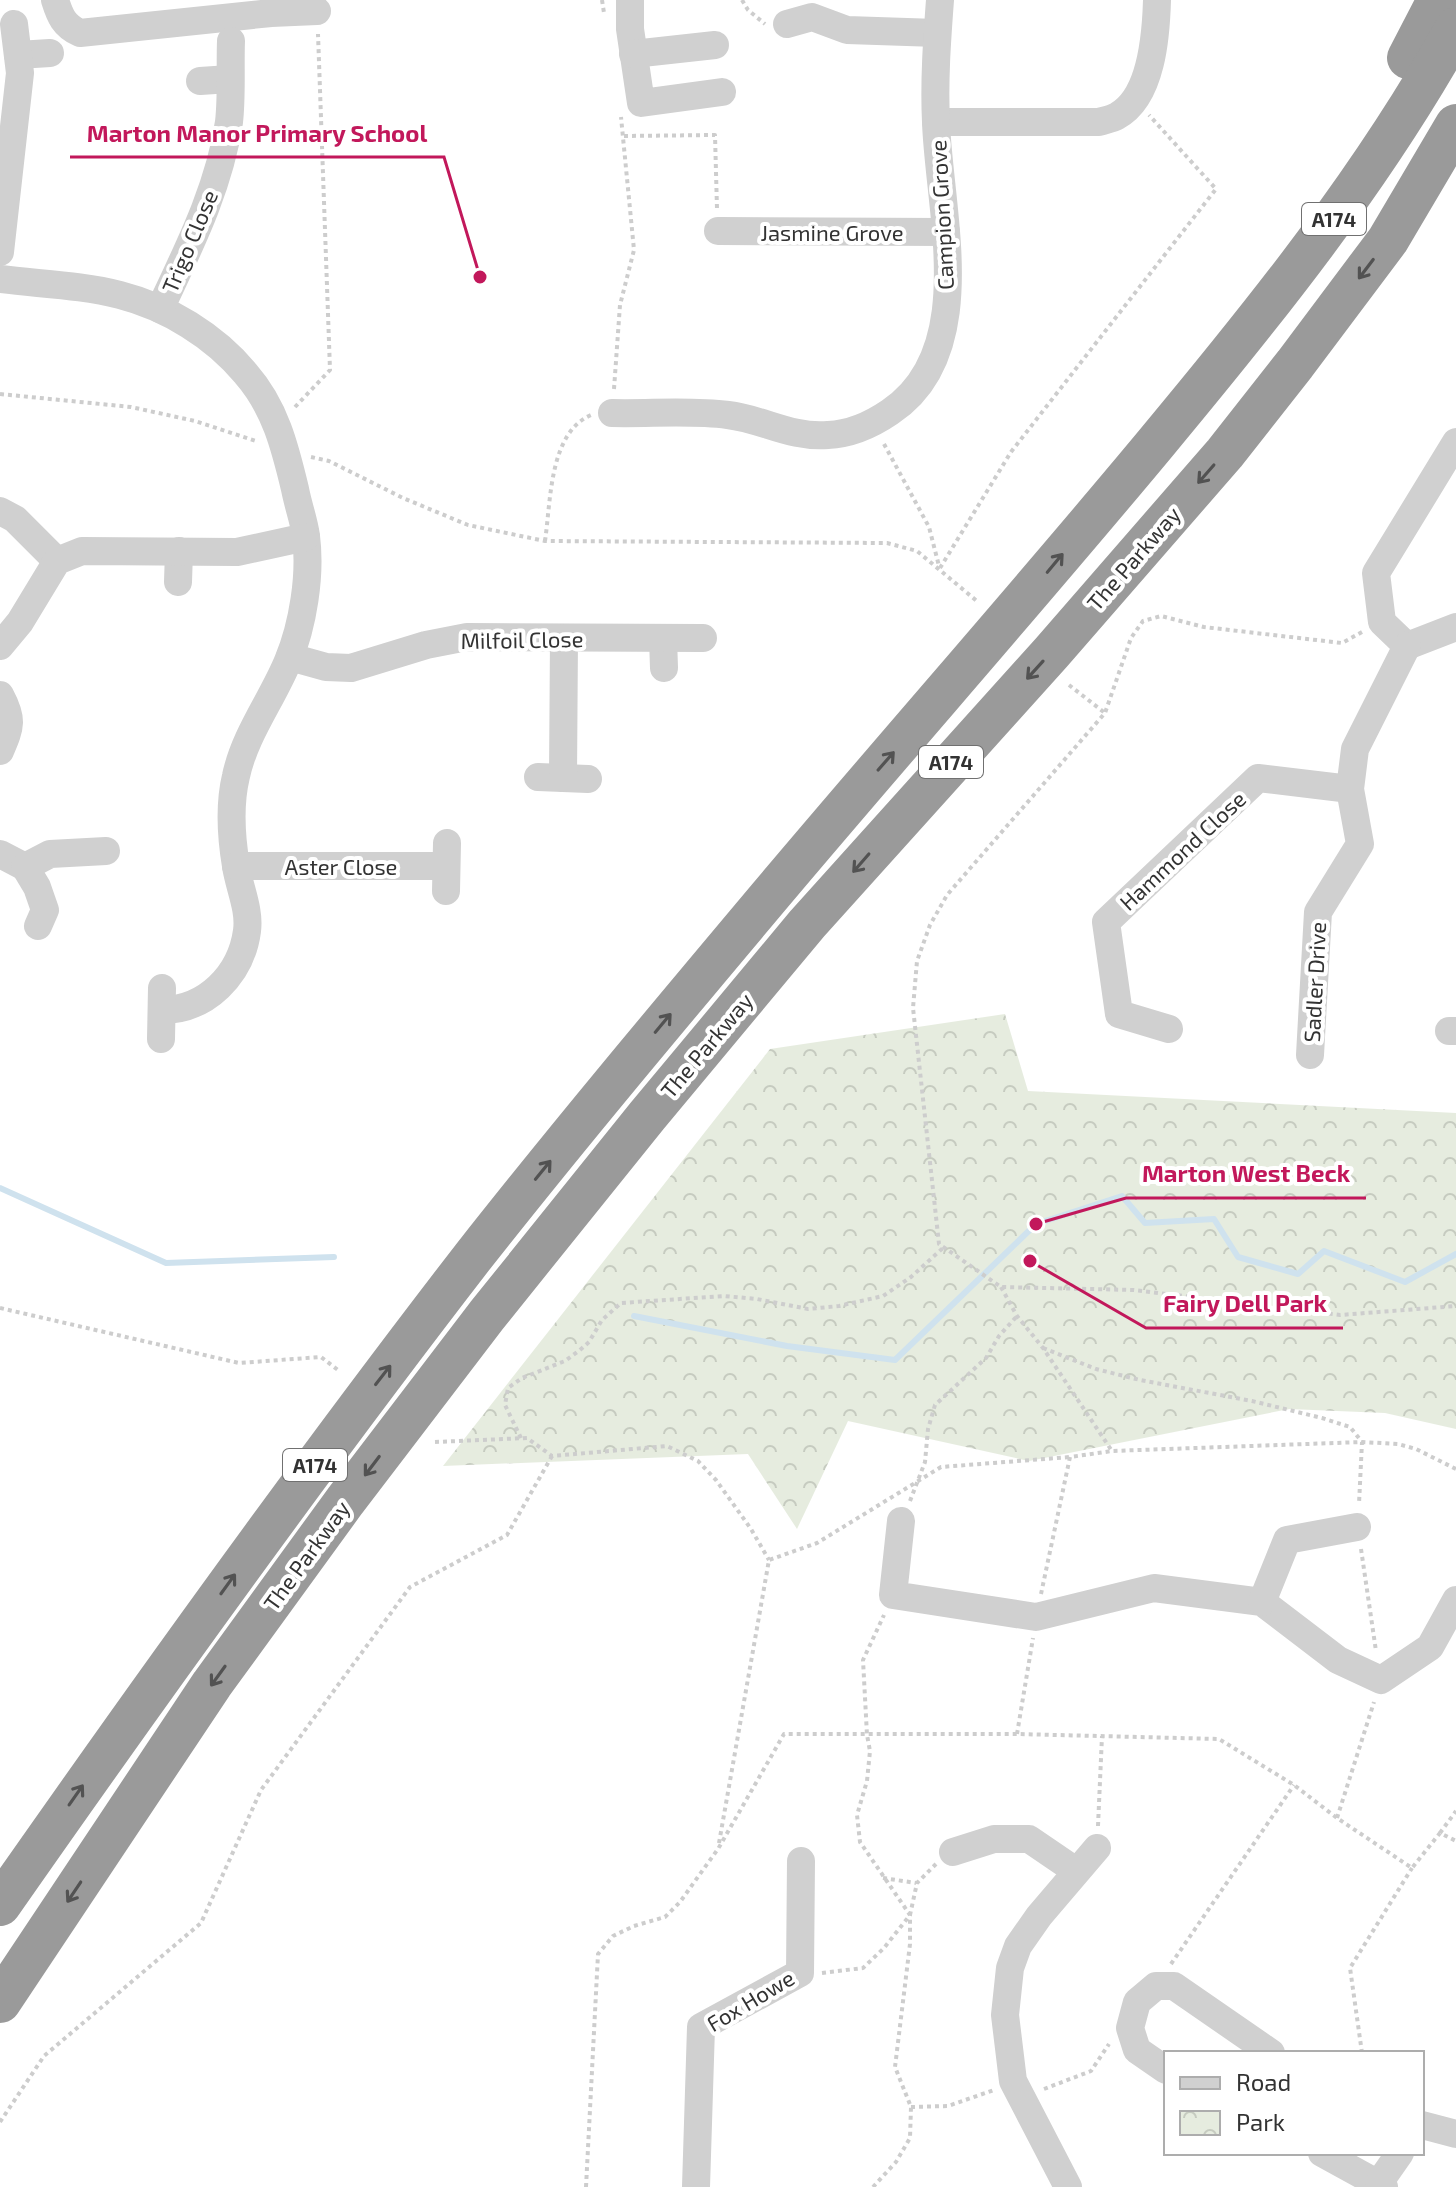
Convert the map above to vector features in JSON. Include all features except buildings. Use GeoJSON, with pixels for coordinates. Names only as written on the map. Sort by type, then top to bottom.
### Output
{"type":"FeatureCollection","features":[{"type":"Feature","properties":{"kind":"highway"},"geometry":{"type":"LineString","coordinates":[[1194,397],[1364,137],[1438,0]]}},
{"type":"Feature","properties":{"kind":"highway","name":"The Parkway"},"geometry":{"type":"LineString","coordinates":[[0,1905],[151,1689],[363,1400],[476,1254],[613,1083],[1194,397],[1312,250],[1364,176],[1456,28]]}},
{"type":"Feature","properties":{"kind":"highway","name":"The Parkway"},"geometry":{"type":"LineString","coordinates":[[0,2002],[212,1684],[345,1501],[487,1315],[807,924],[1051,653],[1225,453],[1388,240],[1456,125]]}},
{"type":"Feature","properties":{"kind":"highway","name":"A174"},"geometry":{"type":"LineString","coordinates":[[1410,204],[1456,145]]}},
{"type":"Feature","properties":{"kind":"street"},"geometry":{"type":"LineString","coordinates":[[55,0],[59,14],[68,27],[80,33],[271,6],[317,11]]}},
{"type":"Feature","properties":{"kind":"street"},"geometry":{"type":"LineString","coordinates":[[630,0],[633,54],[641,103],[722,92]]}},
{"type":"Feature","properties":{"kind":"street","name":"Campion Grove"},"geometry":{"type":"LineString","coordinates":[[612,413],[729,415],[795,435],[838,434],[873,424],[905,402],[925,378],[940,346],[946,322],[946,232],[936,122],[940,0]]}},
{"type":"Feature","properties":{"kind":"street"},"geometry":{"type":"LineString","coordinates":[[936,122],[1099,122],[1118,116],[1135,99],[1144,82],[1156,23],[1157,0]]}},
{"type":"Feature","properties":{"kind":"street"},"geometry":{"type":"LineString","coordinates":[[787,24],[812,17],[847,30],[937,33]]}},
{"type":"Feature","properties":{"kind":"street"},"geometry":{"type":"LineString","coordinates":[[0,252],[20,73],[14,24]]}},
{"type":"Feature","properties":{"kind":"street","name":"Trigo Close"},"geometry":{"type":"LineString","coordinates":[[160,309],[200,223],[219,167],[229,120],[231,41]]}},
{"type":"Feature","properties":{"kind":"street"},"geometry":{"type":"LineString","coordinates":[[633,54],[715,45]]}},
{"type":"Feature","properties":{"kind":"street"},"geometry":{"type":"LineString","coordinates":[[18,55],[50,53]]}},
{"type":"Feature","properties":{"kind":"street"},"geometry":{"type":"LineString","coordinates":[[200,81],[230,79]]}},
{"type":"Feature","properties":{"kind":"street","name":"Jasmine Grove"},"geometry":{"type":"LineString","coordinates":[[718,231],[946,232]]}},
{"type":"Feature","properties":{"kind":"street"},"geometry":{"type":"LineString","coordinates":[[0,279],[119,295],[160,309],[208,338],[226,353],[264,397],[282,438],[306,537],[302,611],[290,657],[271,701],[248,737],[235,776],[230,819],[247,929],[234,967],[210,996],[178,1010],[162,999],[161,1039]]}},
{"type":"Feature","properties":{"kind":"street"},"geometry":{"type":"LineString","coordinates":[[1456,442],[1376,573],[1382,622],[1407,646],[1456,627]]}},
{"type":"Feature","properties":{"kind":"street"},"geometry":{"type":"LineString","coordinates":[[0,511],[15,519],[57,561]]}},
{"type":"Feature","properties":{"kind":"street"},"geometry":{"type":"LineString","coordinates":[[0,646],[20,622],[57,561],[82,551],[237,552],[306,537]]}},
{"type":"Feature","properties":{"kind":"street"},"geometry":{"type":"LineString","coordinates":[[178,582],[179,551]]}},
{"type":"Feature","properties":{"kind":"street","name":"Milfoil Close"},"geometry":{"type":"LineString","coordinates":[[290,657],[326,667],[351,668],[426,645],[467,637],[703,638]]}},
{"type":"Feature","properties":{"kind":"street"},"geometry":{"type":"LineString","coordinates":[[563,778],[564,638]]}},
{"type":"Feature","properties":{"kind":"street"},"geometry":{"type":"LineString","coordinates":[[663,638],[664,668]]}},
{"type":"Feature","properties":{"kind":"street","name":"Sadler Drive"},"geometry":{"type":"LineString","coordinates":[[1310,1055],[1318,912],[1360,844],[1350,789],[1355,749],[1407,646]]}},
{"type":"Feature","properties":{"kind":"street"},"geometry":{"type":"LineString","coordinates":[[0,695],[11,714],[0,751]]}},
{"type":"Feature","properties":{"kind":"street","name":"Hammond Close"},"geometry":{"type":"LineString","coordinates":[[1169,1029],[1119,1014],[1106,922],[1258,778],[1350,789]]}},
{"type":"Feature","properties":{"kind":"street"},"geometry":{"type":"LineString","coordinates":[[12,860],[106,851]]}},
{"type":"Feature","properties":{"kind":"street"},"geometry":{"type":"LineString","coordinates":[[12,860],[37,887],[45,910],[38,926]]}},
{"type":"Feature","properties":{"kind":"street","name":"Aster Close"},"geometry":{"type":"LineString","coordinates":[[236,866],[446,867]]}},
{"type":"Feature","properties":{"kind":"street"},"geometry":{"type":"LineString","coordinates":[[901,1521],[893,1595],[1036,1617],[1154,1588],[1262,1602],[1338,1660],[1381,1680],[1430,1647],[1456,1600]]}},
{"type":"Feature","properties":{"kind":"street"},"geometry":{"type":"LineString","coordinates":[[1262,1602],[1287,1540],[1357,1527]]}},
{"type":"Feature","properties":{"kind":"street"},"geometry":{"type":"LineString","coordinates":[[953,1852],[994,1839],[1029,1839],[1076,1871]]}},
{"type":"Feature","properties":{"kind":"street"},"geometry":{"type":"LineString","coordinates":[[1068,2187],[1017,2089],[1005,2015],[1010,1968],[1018,1946],[1097,1848]]}},
{"type":"Feature","properties":{"kind":"street","name":"Fox Howe"},"geometry":{"type":"LineString","coordinates":[[696,2187],[701,2027],[800,1973],[801,1861]]}},
{"type":"Feature","properties":{"kind":"street"},"geometry":{"type":"LineString","coordinates":[[1164,2069],[1137,2050],[1130,2028],[1147,1994],[1174,1986],[1268,2051]]}},
{"type":"Feature","properties":{"kind":"street"},"geometry":{"type":"LineString","coordinates":[[1424,2126],[1456,2134]]}},
{"type":"Feature","properties":{"kind":"street"},"geometry":{"type":"LineString","coordinates":[[1326,2155],[1381,2185],[1399,2155]]}},
{"type":"Feature","properties":{"kind":"path"},"geometry":{"type":"LineString","coordinates":[[602,0],[605,15]]}},
{"type":"Feature","properties":{"kind":"path"},"geometry":{"type":"LineString","coordinates":[[282,438],[330,370],[317,11]]}},
{"type":"Feature","properties":{"kind":"path"},"geometry":{"type":"LineString","coordinates":[[940,568],[1011,452],[1216,189],[1135,99]]}},
{"type":"Feature","properties":{"kind":"path"},"geometry":{"type":"LineString","coordinates":[[545,541],[558,452],[572,428],[588,415],[612,413],[620,305],[634,250],[619,106]]}},
{"type":"Feature","properties":{"kind":"path"},"geometry":{"type":"LineString","coordinates":[[624,136],[715,135],[718,231]]}},
{"type":"Feature","properties":{"kind":"path"},"geometry":{"type":"LineString","coordinates":[[0,394],[131,407],[282,438],[403,498],[468,525],[545,541],[887,543],[917,551],[978,602]]}},
{"type":"Feature","properties":{"kind":"path"},"geometry":{"type":"LineString","coordinates":[[873,424],[929,527],[940,568]]}},
{"type":"Feature","properties":{"kind":"path"},"geometry":{"type":"LineString","coordinates":[[1382,622],[1342,643],[1204,627],[1161,616],[1143,621],[1131,638],[1105,713],[947,895],[930,925],[917,961],[913,1008],[942,1246],[993,1283],[1001,1287],[1134,1290],[1340,1315],[1456,1306]]}},
{"type":"Feature","properties":{"kind":"path"},"geometry":{"type":"LineString","coordinates":[[1069,685],[1105,713]]}},
{"type":"Feature","properties":{"kind":"path"},"geometry":{"type":"LineString","coordinates":[[521,1438],[505,1405],[508,1388],[522,1378],[565,1361],[580,1350],[589,1342],[602,1320],[621,1303],[724,1296],[808,1309],[839,1306],[883,1296],[911,1277],[942,1246]]}},
{"type":"Feature","properties":{"kind":"path"},"geometry":{"type":"LineString","coordinates":[[1001,1287],[1017,1316],[1043,1348],[1112,1451]]}},
{"type":"Feature","properties":{"kind":"path"},"geometry":{"type":"LineString","coordinates":[[0,1308],[239,1363],[321,1357],[338,1370]]}},
{"type":"Feature","properties":{"kind":"path"},"geometry":{"type":"LineString","coordinates":[[919,1480],[935,1405],[986,1358],[1017,1316]]}},
{"type":"Feature","properties":{"kind":"path"},"geometry":{"type":"LineString","coordinates":[[1043,1348],[1096,1369],[1322,1418],[1350,1427],[1362,1442],[1357,1527],[1381,1680],[1337,1818]]}},
{"type":"Feature","properties":{"kind":"path"},"geometry":{"type":"LineString","coordinates":[[435,1442],[527,1438],[552,1456],[667,1446],[698,1461],[716,1480],[751,1529],[769,1560],[718,1849]]}},
{"type":"Feature","properties":{"kind":"path"},"geometry":{"type":"LineString","coordinates":[[769,1560],[817,1543],[941,1467],[981,1466],[1112,1451],[1362,1442],[1398,1444],[1416,1449],[1456,1469]]}},
{"type":"Feature","properties":{"kind":"path"},"geometry":{"type":"LineString","coordinates":[[0,2122],[44,2056],[201,1923],[261,1790],[410,1587],[507,1535],[552,1456]]}},
{"type":"Feature","properties":{"kind":"path"},"geometry":{"type":"LineString","coordinates":[[1017,1734],[1036,1617],[1070,1457]]}},
{"type":"Feature","properties":{"kind":"path"},"geometry":{"type":"LineString","coordinates":[[893,1595],[863,1660],[870,1751],[867,1781],[857,1815],[860,1842],[910,1915]]}},
{"type":"Feature","properties":{"kind":"path"},"geometry":{"type":"LineString","coordinates":[[586,2187],[598,1954],[613,1936],[665,1917],[680,1902],[718,1849],[784,1734],[1017,1734],[1219,1739],[1294,1785],[1412,1868]]}},
{"type":"Feature","properties":{"kind":"path"},"geometry":{"type":"LineString","coordinates":[[1097,1848],[1102,1736]]}},
{"type":"Feature","properties":{"kind":"path"},"geometry":{"type":"LineString","coordinates":[[911,2107],[948,2106],[985,2094],[1091,2071],[1294,1785]]}},
{"type":"Feature","properties":{"kind":"path"},"geometry":{"type":"LineString","coordinates":[[1362,2051],[1350,1968],[1412,1868],[1456,1811]]}},
{"type":"Feature","properties":{"kind":"path"},"geometry":{"type":"LineString","coordinates":[[1440,1833],[1456,1841]]}},
{"type":"Feature","properties":{"kind":"path"},"geometry":{"type":"LineString","coordinates":[[873,2187],[896,2162],[910,2138],[911,2107],[895,2067],[910,1944],[910,1915],[917,1883],[931,1867],[953,1852]]}},
{"type":"Feature","properties":{"kind":"path"},"geometry":{"type":"LineString","coordinates":[[883,1878],[917,1883]]}},
{"type":"Feature","properties":{"kind":"path"},"geometry":{"type":"LineString","coordinates":[[800,1973],[838,1973],[863,1968],[884,1948],[910,1915]]}},
{"type":"Feature","properties":{"kind":"green space"},"geometry":{"type":"Polygon","coordinates":[[[1005,1014],[1028,1091],[1456,1113],[1456,1429],[1385,1413],[1289,1409],[1029,1461],[848,1421],[797,1529],[748,1454],[443,1466],[770,1049],[1005,1014]]]}},
{"type":"Feature","properties":{"kind":"waterway"},"geometry":{"type":"LineString","coordinates":[[0,1188],[166,1263],[334,1257]]}},
{"type":"Feature","properties":{"kind":"waterway"},"geometry":{"type":"LineString","coordinates":[[634,1316],[787,1346],[895,1360],[1036,1224],[1122,1196],[1145,1223],[1214,1219],[1238,1257],[1298,1274],[1324,1251],[1405,1282],[1456,1254]]}},
{"type":"Feature","properties":{"kind":"place","name":"Marton Manor Primary School"},"geometry":{"type":"Point","coordinates":[480,277]}},
{"type":"Feature","properties":{"kind":"place","name":"Marton West Beck"},"geometry":{"type":"Point","coordinates":[1036,1224]}},
{"type":"Feature","properties":{"kind":"place","name":"Fairy Dell Park"},"geometry":{"type":"Point","coordinates":[1030,1261]}}]}
